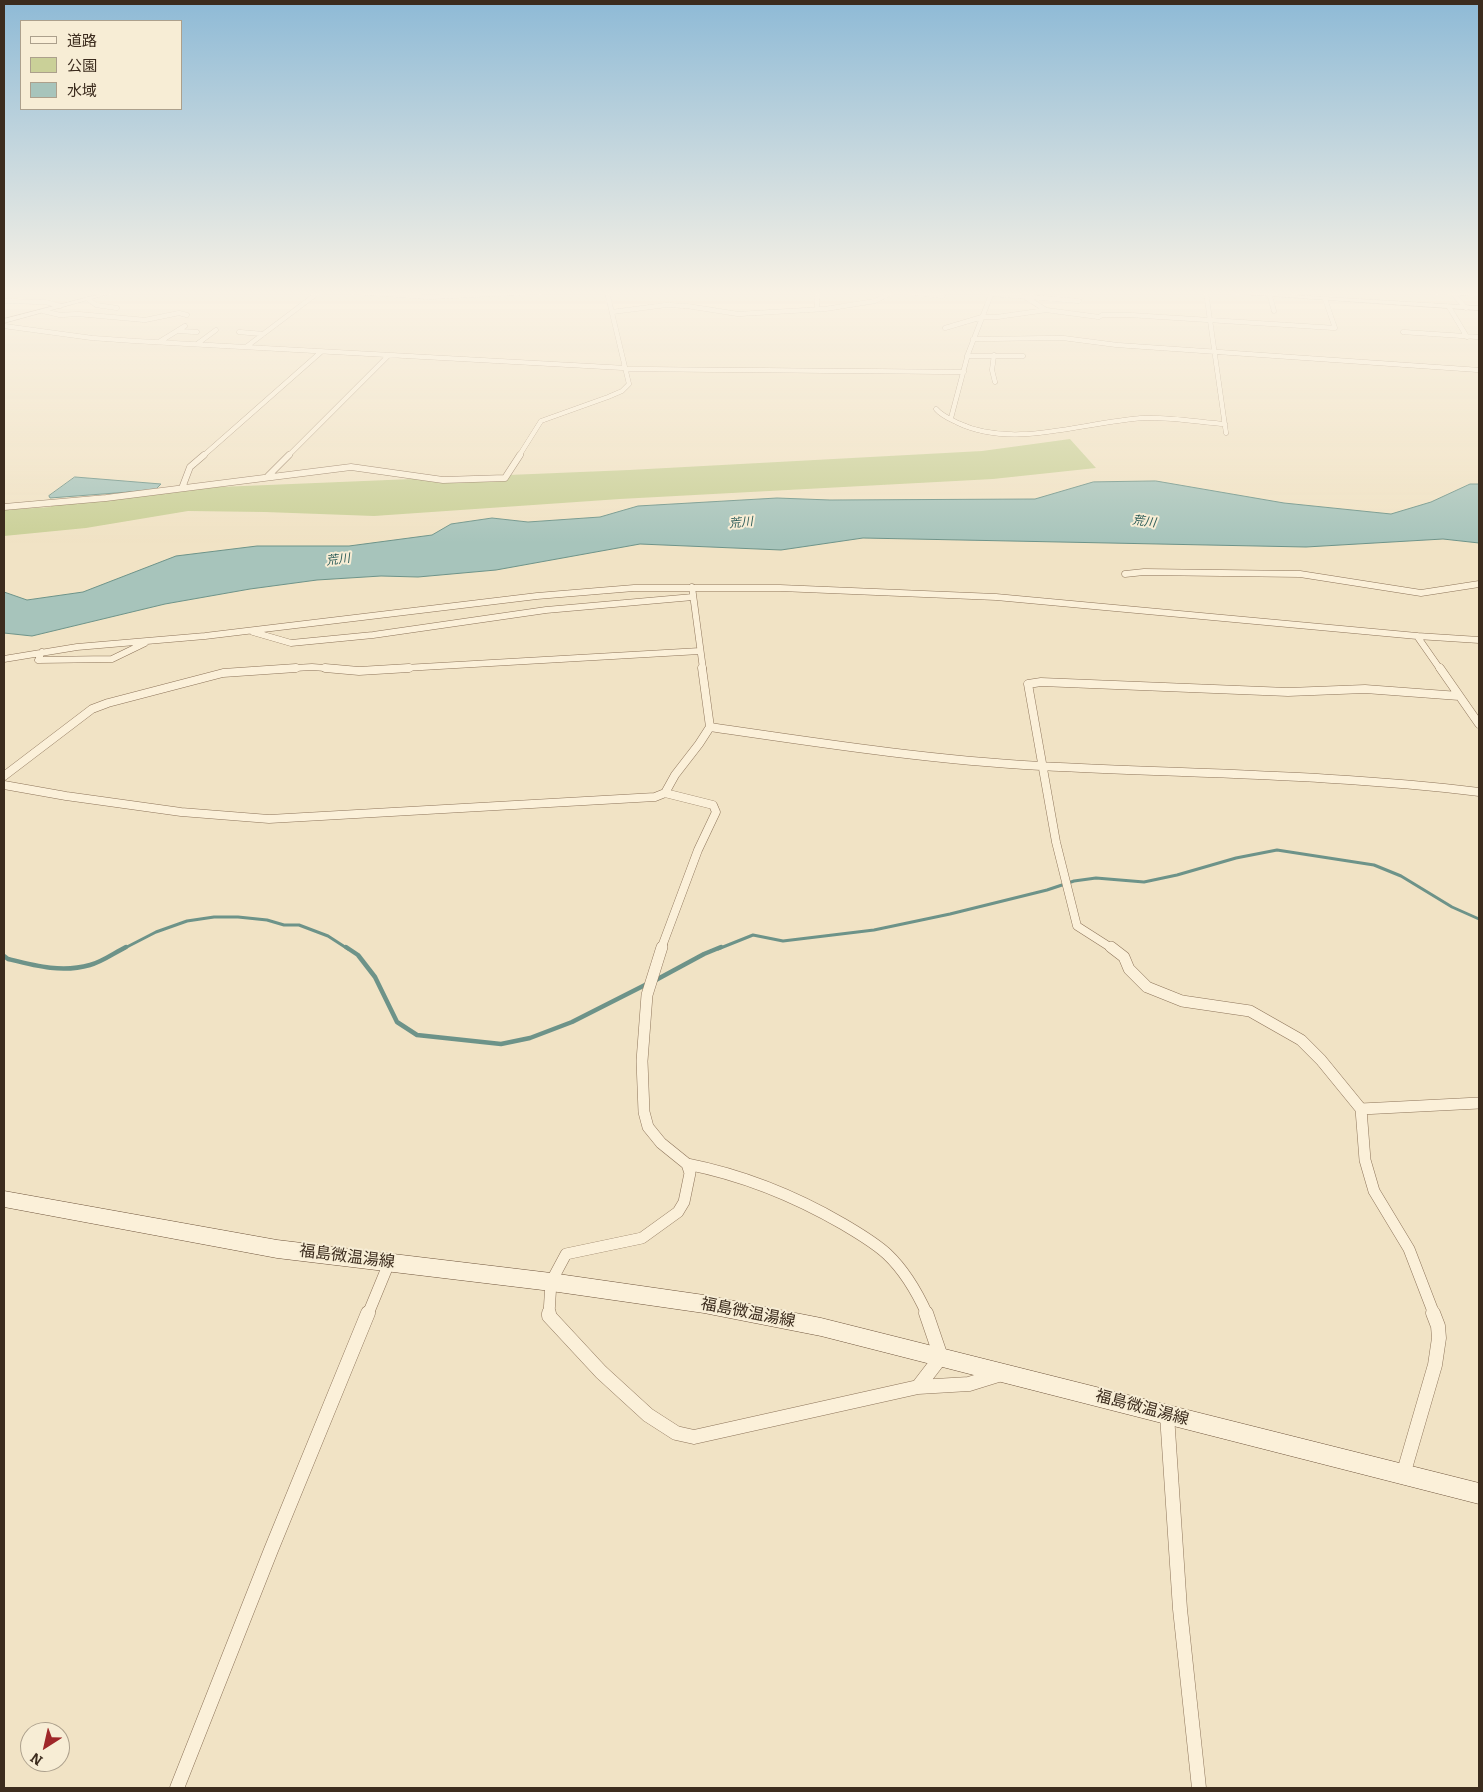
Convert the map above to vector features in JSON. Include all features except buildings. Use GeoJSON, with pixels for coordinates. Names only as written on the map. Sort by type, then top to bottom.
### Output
{"type":"FeatureCollection","features":[{"type":"Feature","properties":{"kind":"main road","name":"福島微温湯線"},"geometry":{"type":"LineString","coordinates":[[4,1199],[216,1239],[389,1263],[551,1282],[714,1306],[821,1327],[1479,1494]]}},
{"type":"Feature","properties":{"kind":"street"},"geometry":{"type":"LineString","coordinates":[[182,488],[190,466],[294,376]]}},
{"type":"Feature","properties":{"kind":"street"},"geometry":{"type":"LineString","coordinates":[[268,476],[368,376]]}},
{"type":"Feature","properties":{"kind":"street"},"geometry":{"type":"LineString","coordinates":[[4,506],[106,498],[268,476],[351,468],[443,480],[504,478],[541,420],[622,390],[629,384],[627,376]]}},
{"type":"Feature","properties":{"kind":"street"},"geometry":{"type":"LineString","coordinates":[[951,418],[963,376]]}},
{"type":"Feature","properties":{"kind":"street"},"geometry":{"type":"LineString","coordinates":[[993,376],[995,382]]}},
{"type":"Feature","properties":{"kind":"street"},"geometry":{"type":"LineString","coordinates":[[1218,376],[1226,433]]}},
{"type":"Feature","properties":{"kind":"street"},"geometry":{"type":"LineString","coordinates":[[936,410],[940,414],[972,430],[1005,435],[1146,418],[1225,424]]}},
{"type":"Feature","properties":{"kind":"street"},"geometry":{"type":"LineString","coordinates":[[1125,574],[1144,572],[1300,574],[1421,593],[1479,584]]}},
{"type":"Feature","properties":{"kind":"street"},"geometry":{"type":"LineString","coordinates":[[665,793],[671,777],[699,744],[710,727],[692,587]]}},
{"type":"Feature","properties":{"kind":"street"},"geometry":{"type":"LineString","coordinates":[[4,659],[42,652],[252,631],[567,593],[634,588],[692,587],[839,590],[996,597],[1417,636],[1479,640]]}},
{"type":"Feature","properties":{"kind":"street"},"geometry":{"type":"LineString","coordinates":[[252,631],[282,642],[291,643],[373,635],[546,610],[693,597]]}},
{"type":"Feature","properties":{"kind":"street"},"geometry":{"type":"LineString","coordinates":[[1417,636],[1479,724]]}},
{"type":"Feature","properties":{"kind":"street"},"geometry":{"type":"LineString","coordinates":[[42,652],[38,660],[112,659],[149,641]]}},
{"type":"Feature","properties":{"kind":"street"},"geometry":{"type":"LineString","coordinates":[[4,776],[98,706],[223,673],[312,667],[359,671],[700,651]]}},
{"type":"Feature","properties":{"kind":"street"},"geometry":{"type":"LineString","coordinates":[[1403,1475],[1435,1365],[1439,1338],[1438,1326],[1409,1249],[1374,1192],[1365,1160],[1361,1109],[1321,1060],[1301,1040],[1250,1011],[1182,1001],[1147,987],[1129,969],[1124,957],[1077,926],[1067,892],[1028,684],[1031,682],[1288,692],[1365,689],[1459,696]]}},
{"type":"Feature","properties":{"kind":"street"},"geometry":{"type":"LineString","coordinates":[[710,727],[871,750],[1042,766],[1408,783],[1479,792]]}},
{"type":"Feature","properties":{"kind":"street"},"geometry":{"type":"LineString","coordinates":[[4,785],[50,794],[238,818],[270,819],[655,796],[665,793],[707,803],[716,808],[716,812],[698,850],[655,965],[647,995],[642,1061],[644,1112],[648,1127],[661,1143],[687,1164],[734,1174],[776,1189],[826,1214],[864,1237],[889,1256],[908,1279],[921,1300],[933,1326],[941,1357],[918,1387]]}},
{"type":"Feature","properties":{"kind":"street"},"geometry":{"type":"LineString","coordinates":[[1361,1109],[1479,1103]]}},
{"type":"Feature","properties":{"kind":"street"},"geometry":{"type":"LineString","coordinates":[[687,1164],[690,1173],[689,1181],[684,1202],[678,1212],[642,1238],[566,1254],[551,1282],[549,1316],[602,1372],[663,1426],[676,1433],[694,1437],[918,1387],[969,1384],[1005,1373]]}},
{"type":"Feature","properties":{"kind":"street"},"geometry":{"type":"LineString","coordinates":[[177,1788],[275,1541],[389,1263]]}},
{"type":"Feature","properties":{"kind":"street"},"geometry":{"type":"LineString","coordinates":[[1167,1415],[1180,1609],[1199,1788]]}},
{"type":"Feature","properties":{"kind":"green space"},"geometry":{"type":"Polygon","coordinates":[[[1070,439],[1096,468],[993,479],[620,499],[374,516],[188,511],[86,528],[4,536],[4,510],[51,507],[52,505],[195,488],[629,470],[982,451],[1070,439]]]}},
{"type":"Feature","properties":{"kind":"water"},"geometry":{"type":"Polygon","coordinates":[[[75,477],[161,484],[155,490],[50,498],[49,496],[75,477]]]}},
{"type":"Feature","properties":{"kind":"water","name":"荒川"},"geometry":{"type":"Polygon","coordinates":[[[1156,481],[1284,503],[1391,514],[1431,502],[1470,484],[1479,484],[1479,543],[1443,539],[1306,547],[863,538],[781,550],[640,544],[496,570],[418,577],[381,576],[317,580],[250,589],[165,604],[32,636],[4,633],[4,592],[27,600],[83,592],[176,556],[257,546],[349,546],[432,535],[451,524],[492,518],[528,522],[600,517],[638,506],[777,498],[830,500],[1035,499],[1093,482],[1156,481]]]}},
{"type":"Feature","properties":{"kind":"waterway"},"geometry":{"type":"LineString","coordinates":[[718,949],[753,935],[783,941],[874,930],[950,914],[1047,890],[1074,881],[1096,878],[1144,882],[1177,875],[1236,858],[1277,850],[1374,865],[1401,876],[1452,907],[1479,919]]}},
{"type":"Feature","properties":{"kind":"waterway"},"geometry":{"type":"LineString","coordinates":[[123,949],[156,932],[187,921],[214,917],[238,917],[267,920],[284,925],[299,925],[328,936],[348,949]]}},
{"type":"Feature","properties":{"kind":"waterway"},"geometry":{"type":"LineString","coordinates":[[4,956],[8,959],[39,966],[69,968],[94,964],[126,947]]}},
{"type":"Feature","properties":{"kind":"waterway"},"geometry":{"type":"LineString","coordinates":[[346,947],[358,955],[375,977],[397,1022],[417,1035],[501,1044],[530,1038],[572,1022],[647,984]]}},
{"type":"Feature","properties":{"kind":"waterway"},"geometry":{"type":"LineString","coordinates":[[654,981],[721,947]]}}]}
